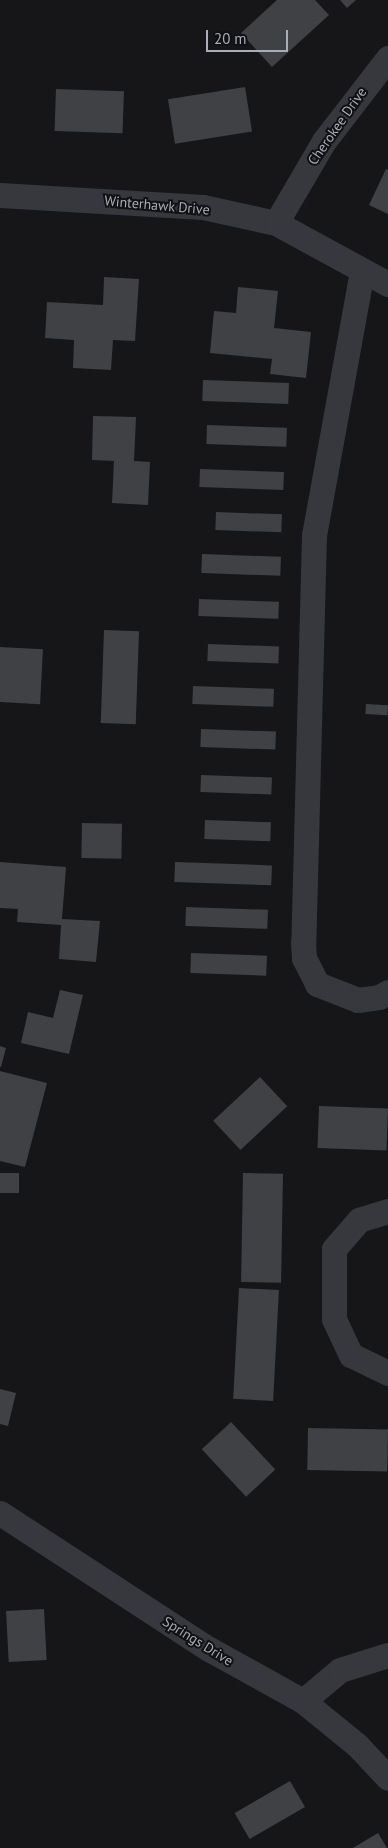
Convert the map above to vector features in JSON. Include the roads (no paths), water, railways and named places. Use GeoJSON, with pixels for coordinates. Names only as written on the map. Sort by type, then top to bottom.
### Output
{"type":"FeatureCollection","features":[{"type":"Feature","properties":{"kind":"street","name":"Cherokee Drive"},"geometry":{"type":"LineString","coordinates":[[276,223],[324,141],[388,58]]}},
{"type":"Feature","properties":{"kind":"street","name":"Winterhawk Drive"},"geometry":{"type":"LineString","coordinates":[[0,195],[203,207],[276,223],[388,284]]}},
{"type":"Feature","properties":{"kind":"street"},"geometry":{"type":"LineString","coordinates":[[362,271],[314,535],[303,943],[304,958],[317,984],[358,1000],[379,998],[388,992]]}},
{"type":"Feature","properties":{"kind":"street"},"geometry":{"type":"LineString","coordinates":[[388,1211],[359,1220],[334,1250],[334,1319],[352,1355],[388,1372]]}},
{"type":"Feature","properties":{"kind":"street","name":"Springs Drive"},"geometry":{"type":"LineString","coordinates":[[0,1513],[209,1649],[303,1701],[357,1745],[388,1778]]}},
{"type":"Feature","properties":{"kind":"street"},"geometry":{"type":"LineString","coordinates":[[303,1701],[340,1670],[388,1655]]}}]}
